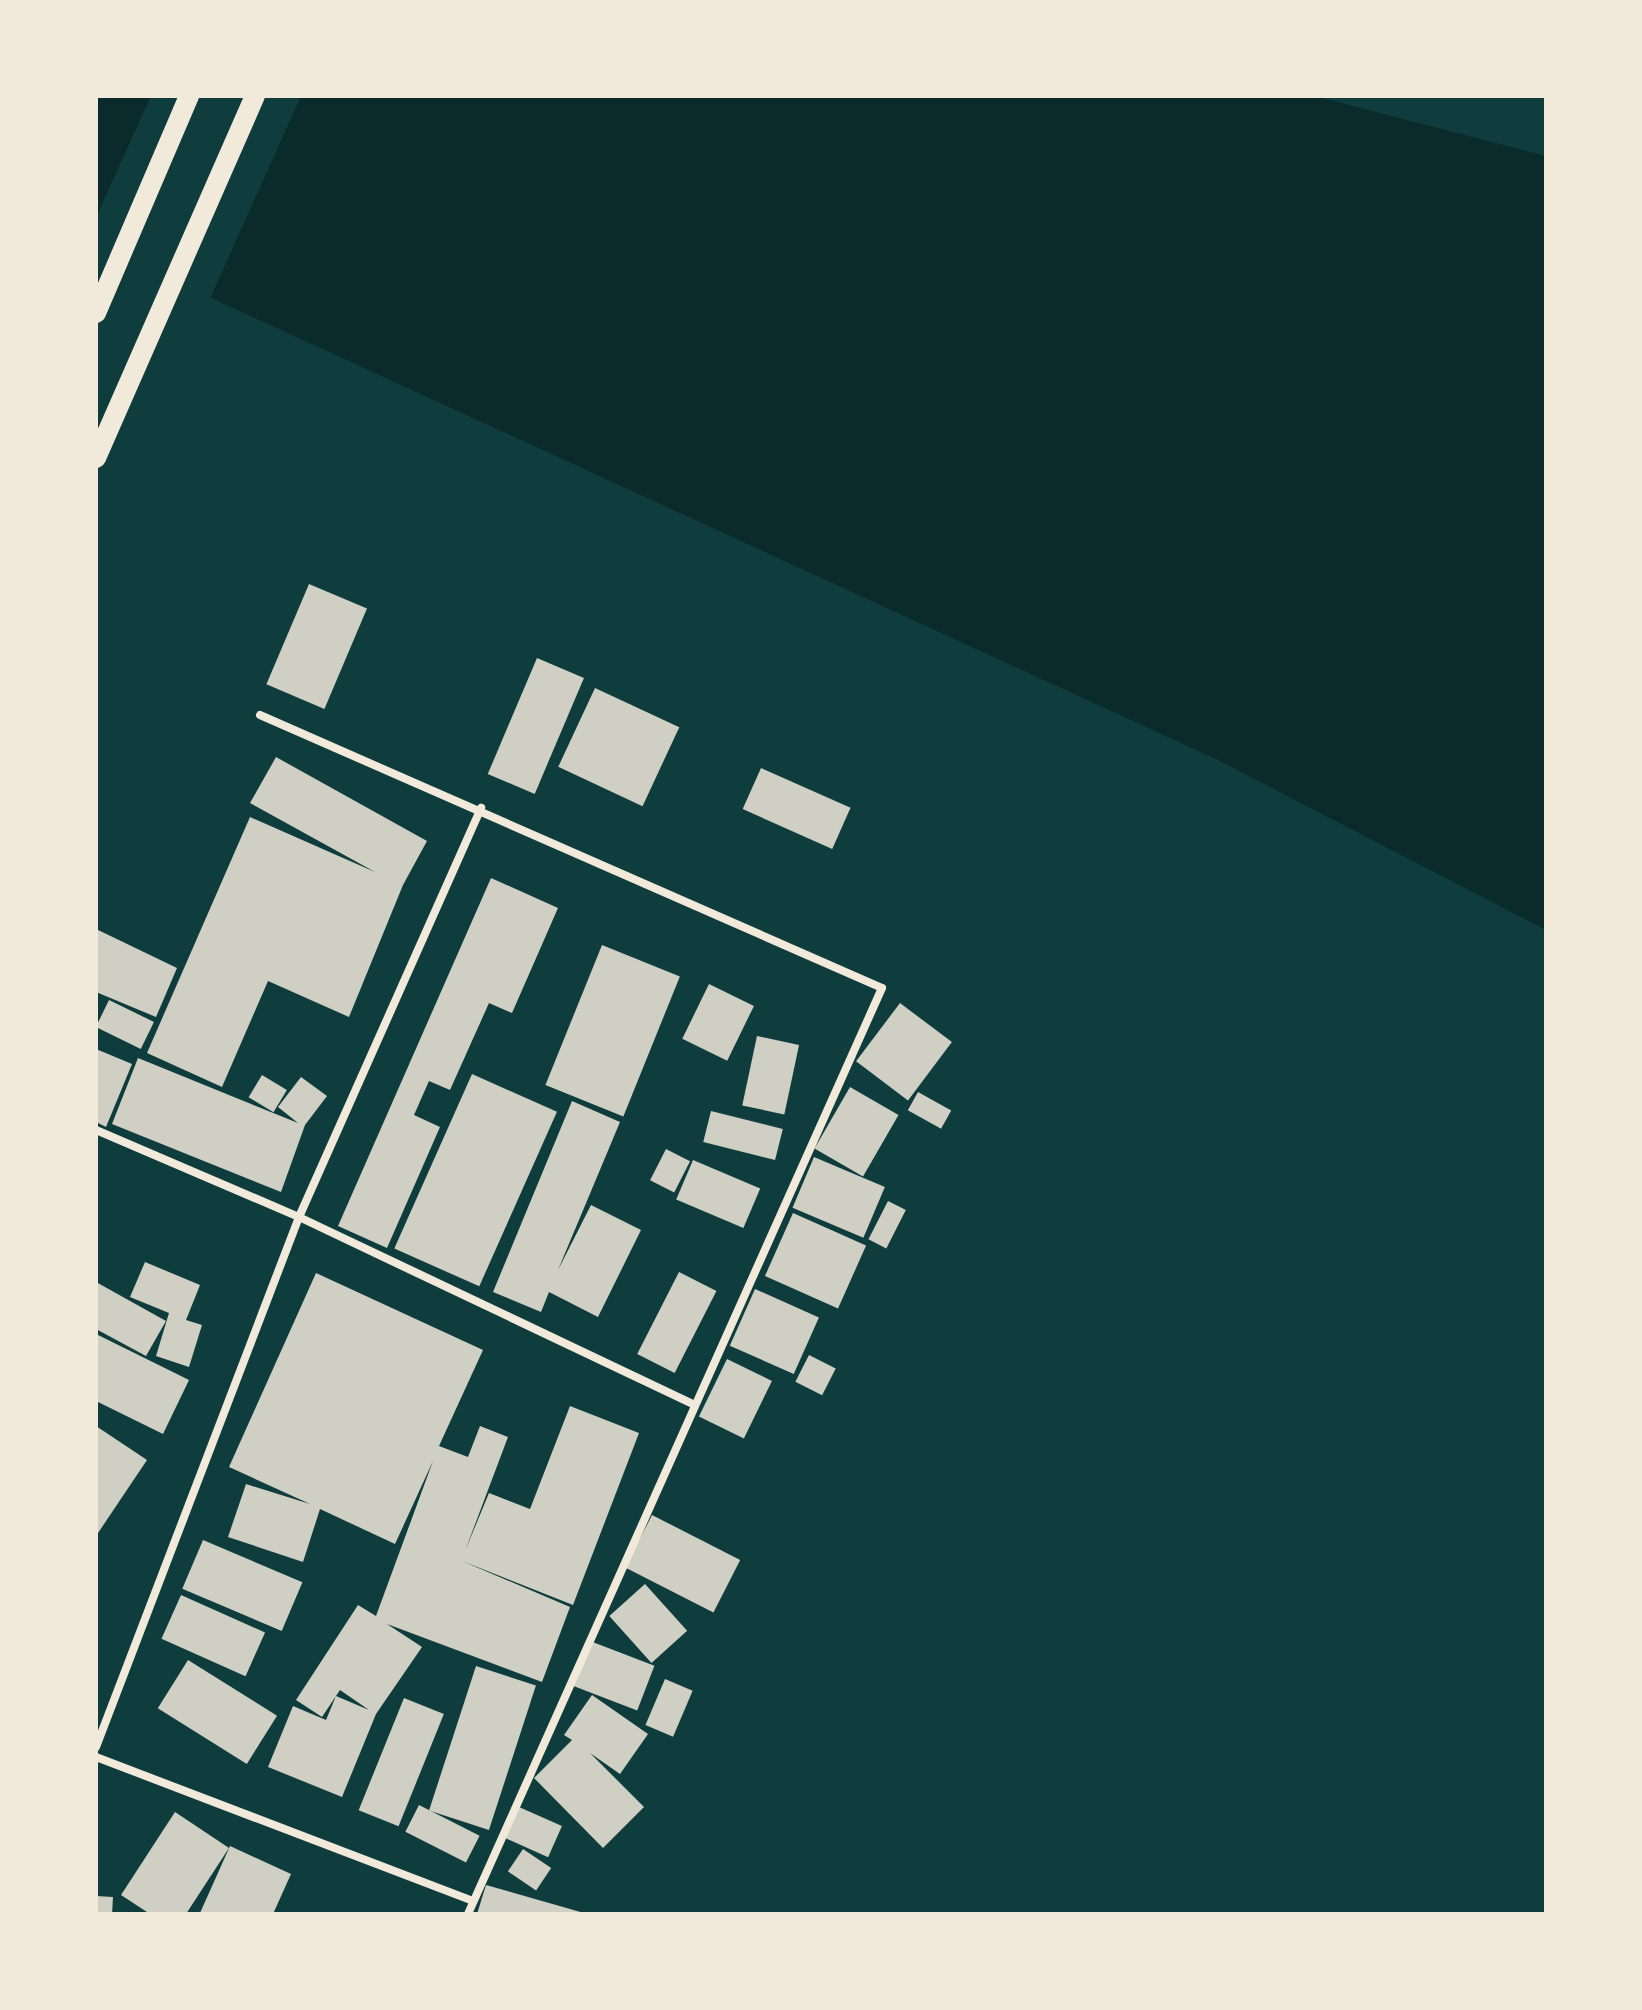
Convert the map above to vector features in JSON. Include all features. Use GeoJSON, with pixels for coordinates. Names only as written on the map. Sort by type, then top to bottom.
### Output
{"type":"FeatureCollection","features":[{"type":"Feature","properties":{"kind":"main road"},"geometry":{"type":"LineString","coordinates":[[96,313],[189,96]]}},
{"type":"Feature","properties":{"kind":"main road"},"geometry":{"type":"LineString","coordinates":[[99,452],[255,96]]}},
{"type":"Feature","properties":{"kind":"street"},"geometry":{"type":"LineString","coordinates":[[260,715],[481,808],[882,988],[468,1914]]}},
{"type":"Feature","properties":{"kind":"street"},"geometry":{"type":"LineString","coordinates":[[96,1747],[299,1217],[481,808]]}},
{"type":"Feature","properties":{"kind":"street"},"geometry":{"type":"LineString","coordinates":[[96,1130],[299,1217],[695,1405]]}},
{"type":"Feature","properties":{"kind":"street"},"geometry":{"type":"LineString","coordinates":[[96,1757],[473,1901]]}},
{"type":"Feature","properties":{"kind":"water"},"geometry":{"type":"Polygon","coordinates":[[[96,96],[1314,96],[1546,156],[1546,930],[1218,760],[96,245],[96,96]]]}},
{"type":"Feature","properties":{"kind":"pier"},"geometry":{"type":"Polygon","coordinates":[[[151,96],[301,96],[209,301],[96,249],[96,217],[151,96]]]}},
{"type":"Feature","properties":{"kind":"building"},"geometry":{"type":"Polygon","coordinates":[[[309,584],[367,609],[324,709],[266,684],[309,584]]]}},
{"type":"Feature","properties":{"kind":"building"},"geometry":{"type":"Polygon","coordinates":[[[537,658],[584,678],[535,794],[488,774],[537,658]]]}},
{"type":"Feature","properties":{"kind":"building"},"geometry":{"type":"Polygon","coordinates":[[[595,688],[679,727],[643,806],[558,767],[595,688]]]}},
{"type":"Feature","properties":{"kind":"building"},"geometry":{"type":"Polygon","coordinates":[[[276,757],[427,841],[403,885],[349,1017],[268,981],[222,1087],[147,1053],[250,817],[375,872],[250,803],[276,757]]]}},
{"type":"Feature","properties":{"kind":"building"},"geometry":{"type":"Polygon","coordinates":[[[761,768],[851,808],[832,849],[743,809],[761,768]]]}},
{"type":"Feature","properties":{"kind":"building"},"geometry":{"type":"Polygon","coordinates":[[[491,878],[558,908],[512,1013],[489,1003],[450,1090],[429,1081],[414,1115],[440,1127],[387,1248],[338,1226],[491,878]]]}},
{"type":"Feature","properties":{"kind":"building"},"geometry":{"type":"Polygon","coordinates":[[[96,929],[177,968],[156,1017],[96,992],[96,929]]]}},
{"type":"Feature","properties":{"kind":"building"},"geometry":{"type":"Polygon","coordinates":[[[602,945],[680,976],[623,1116],[545,1085],[602,945]]]}},
{"type":"Feature","properties":{"kind":"building"},"geometry":{"type":"Polygon","coordinates":[[[709,984],[754,1006],[727,1061],[682,1039],[709,984]]]}},
{"type":"Feature","properties":{"kind":"building"},"geometry":{"type":"Polygon","coordinates":[[[109,1000],[154,1022],[141,1049],[96,1027],[109,1000]]]}},
{"type":"Feature","properties":{"kind":"building"},"geometry":{"type":"Polygon","coordinates":[[[900,1003],[952,1042],[908,1100],[856,1061],[900,1003]]]}},
{"type":"Feature","properties":{"kind":"building"},"geometry":{"type":"Polygon","coordinates":[[[757,1036],[799,1045],[784,1114],[742,1105],[757,1036]]]}},
{"type":"Feature","properties":{"kind":"building"},"geometry":{"type":"Polygon","coordinates":[[[96,1049],[132,1064],[106,1127],[96,1122],[96,1049]]]}},
{"type":"Feature","properties":{"kind":"building"},"geometry":{"type":"Polygon","coordinates":[[[138,1058],[298,1123],[278,1107],[301,1077],[327,1096],[305,1125],[281,1192],[112,1124],[138,1058]]]}},
{"type":"Feature","properties":{"kind":"building"},"geometry":{"type":"Polygon","coordinates":[[[472,1074],[557,1112],[479,1286],[394,1248],[472,1074]]]}},
{"type":"Feature","properties":{"kind":"building"},"geometry":{"type":"Polygon","coordinates":[[[262,1075],[287,1090],[273,1112],[249,1097],[262,1075]]]}},
{"type":"Feature","properties":{"kind":"building"},"geometry":{"type":"Polygon","coordinates":[[[850,1087],[898,1115],[863,1176],[814,1148],[850,1087]]]}},
{"type":"Feature","properties":{"kind":"building"},"geometry":{"type":"Polygon","coordinates":[[[918,1092],[951,1110],[941,1129],[908,1110],[918,1092]]]}},
{"type":"Feature","properties":{"kind":"building"},"geometry":{"type":"Polygon","coordinates":[[[572,1101],[620,1122],[558,1270],[591,1205],[641,1230],[598,1317],[549,1292],[541,1312],[493,1292],[572,1101]]]}},
{"type":"Feature","properties":{"kind":"building"},"geometry":{"type":"Polygon","coordinates":[[[711,1111],[783,1129],[775,1160],[703,1142],[711,1111]]]}},
{"type":"Feature","properties":{"kind":"building"},"geometry":{"type":"Polygon","coordinates":[[[666,1149],[690,1161],[674,1192],[650,1180],[666,1149]]]}},
{"type":"Feature","properties":{"kind":"building"},"geometry":{"type":"Polygon","coordinates":[[[814,1157],[885,1187],[863,1238],[793,1208],[814,1157]]]}},
{"type":"Feature","properties":{"kind":"building"},"geometry":{"type":"Polygon","coordinates":[[[693,1160],[760,1189],[743,1228],[676,1200],[693,1160]]]}},
{"type":"Feature","properties":{"kind":"building"},"geometry":{"type":"Polygon","coordinates":[[[888,1201],[906,1210],[886,1248],[868,1239],[888,1201]]]}},
{"type":"Feature","properties":{"kind":"building"},"geometry":{"type":"Polygon","coordinates":[[[793,1213],[866,1246],[838,1309],[765,1276],[793,1213]]]}},
{"type":"Feature","properties":{"kind":"building"},"geometry":{"type":"Polygon","coordinates":[[[145,1262],[200,1285],[186,1320],[202,1325],[189,1367],[156,1356],[169,1313],[130,1297],[145,1262]]]}},
{"type":"Feature","properties":{"kind":"building"},"geometry":{"type":"Polygon","coordinates":[[[679,1272],[716,1291],[675,1373],[637,1354],[679,1272]]]}},
{"type":"Feature","properties":{"kind":"building"},"geometry":{"type":"Polygon","coordinates":[[[316,1273],[483,1350],[439,1446],[468,1457],[480,1426],[508,1437],[465,1551],[489,1493],[530,1509],[570,1406],[639,1433],[573,1605],[462,1561],[570,1607],[542,1682],[387,1624],[422,1647],[376,1714],[342,1797],[268,1767],[293,1706],[326,1720],[336,1696],[322,1717],[296,1700],[358,1605],[376,1616],[433,1461],[395,1544],[320,1509],[303,1562],[228,1537],[246,1484],[310,1504],[229,1467],[316,1273]],[[340,1690],[336,1696],[369,1710],[340,1690]]]}},
{"type":"Feature","properties":{"kind":"building"},"geometry":{"type":"Polygon","coordinates":[[[96,1282],[166,1321],[146,1356],[96,1329],[96,1282]]]}},
{"type":"Feature","properties":{"kind":"building"},"geometry":{"type":"Polygon","coordinates":[[[755,1289],[819,1317],[794,1374],[730,1346],[755,1289]]]}},
{"type":"Feature","properties":{"kind":"building"},"geometry":{"type":"Polygon","coordinates":[[[96,1334],[189,1380],[163,1434],[96,1401],[96,1334]]]}},
{"type":"Feature","properties":{"kind":"building"},"geometry":{"type":"Polygon","coordinates":[[[809,1355],[836,1369],[822,1395],[795,1382],[809,1355]]]}},
{"type":"Feature","properties":{"kind":"building"},"geometry":{"type":"Polygon","coordinates":[[[727,1359],[772,1381],[744,1438],[699,1417],[727,1359]]]}},
{"type":"Feature","properties":{"kind":"building"},"geometry":{"type":"Polygon","coordinates":[[[96,1426],[147,1460],[96,1536],[96,1426]]]}},
{"type":"Feature","properties":{"kind":"building"},"geometry":{"type":"Polygon","coordinates":[[[652,1515],[740,1560],[713,1613],[625,1568],[652,1515]]]}},
{"type":"Feature","properties":{"kind":"building"},"geometry":{"type":"Polygon","coordinates":[[[203,1540],[302,1582],[282,1631],[182,1589],[203,1540]]]}},
{"type":"Feature","properties":{"kind":"building"},"geometry":{"type":"Polygon","coordinates":[[[645,1584],[687,1631],[651,1663],[609,1616],[645,1584]]]}},
{"type":"Feature","properties":{"kind":"building"},"geometry":{"type":"Polygon","coordinates":[[[181,1595],[265,1632],[246,1676],[161,1639],[181,1595]]]}},
{"type":"Feature","properties":{"kind":"building"},"geometry":{"type":"Polygon","coordinates":[[[590,1641],[654,1666],[637,1711],[573,1686],[590,1641]]]}},
{"type":"Feature","properties":{"kind":"building"},"geometry":{"type":"Polygon","coordinates":[[[188,1660],[277,1716],[247,1764],[158,1708],[188,1660]]]}},
{"type":"Feature","properties":{"kind":"building"},"geometry":{"type":"Polygon","coordinates":[[[476,1666],[536,1685],[489,1830],[429,1811],[476,1666]]]}},
{"type":"Feature","properties":{"kind":"building"},"geometry":{"type":"Polygon","coordinates":[[[665,1679],[693,1691],[673,1737],[645,1725],[665,1679]]]}},
{"type":"Feature","properties":{"kind":"building"},"geometry":{"type":"Polygon","coordinates":[[[592,1695],[648,1734],[620,1774],[590,1753],[644,1807],[603,1848],[534,1778],[572,1740],[564,1735],[592,1695]]]}},
{"type":"Feature","properties":{"kind":"building"},"geometry":{"type":"Polygon","coordinates":[[[404,1698],[444,1714],[399,1826],[359,1810],[404,1698]]]}},
{"type":"Feature","properties":{"kind":"building"},"geometry":{"type":"Polygon","coordinates":[[[419,1805],[480,1836],[466,1863],[405,1832],[419,1805]]]}},
{"type":"Feature","properties":{"kind":"building"},"geometry":{"type":"Polygon","coordinates":[[[519,1807],[562,1826],[548,1857],[505,1838],[519,1807]]]}},
{"type":"Feature","properties":{"kind":"building"},"geometry":{"type":"Polygon","coordinates":[[[175,1812],[229,1848],[186,1914],[150,1914],[121,1895],[175,1812]]]}},
{"type":"Feature","properties":{"kind":"building"},"geometry":{"type":"Polygon","coordinates":[[[230,1846],[291,1874],[273,1914],[200,1913],[230,1846]]]}},
{"type":"Feature","properties":{"kind":"building"},"geometry":{"type":"Polygon","coordinates":[[[523,1849],[551,1868],[536,1890],[508,1871],[523,1849]]]}},
{"type":"Feature","properties":{"kind":"building"},"geometry":{"type":"Polygon","coordinates":[[[486,1885],[584,1913],[584,1914],[477,1914],[486,1885]]]}},
{"type":"Feature","properties":{"kind":"building"},"geometry":{"type":"Polygon","coordinates":[[[96,1896],[113,1897],[112,1914],[96,1914],[96,1896]]]}}]}
